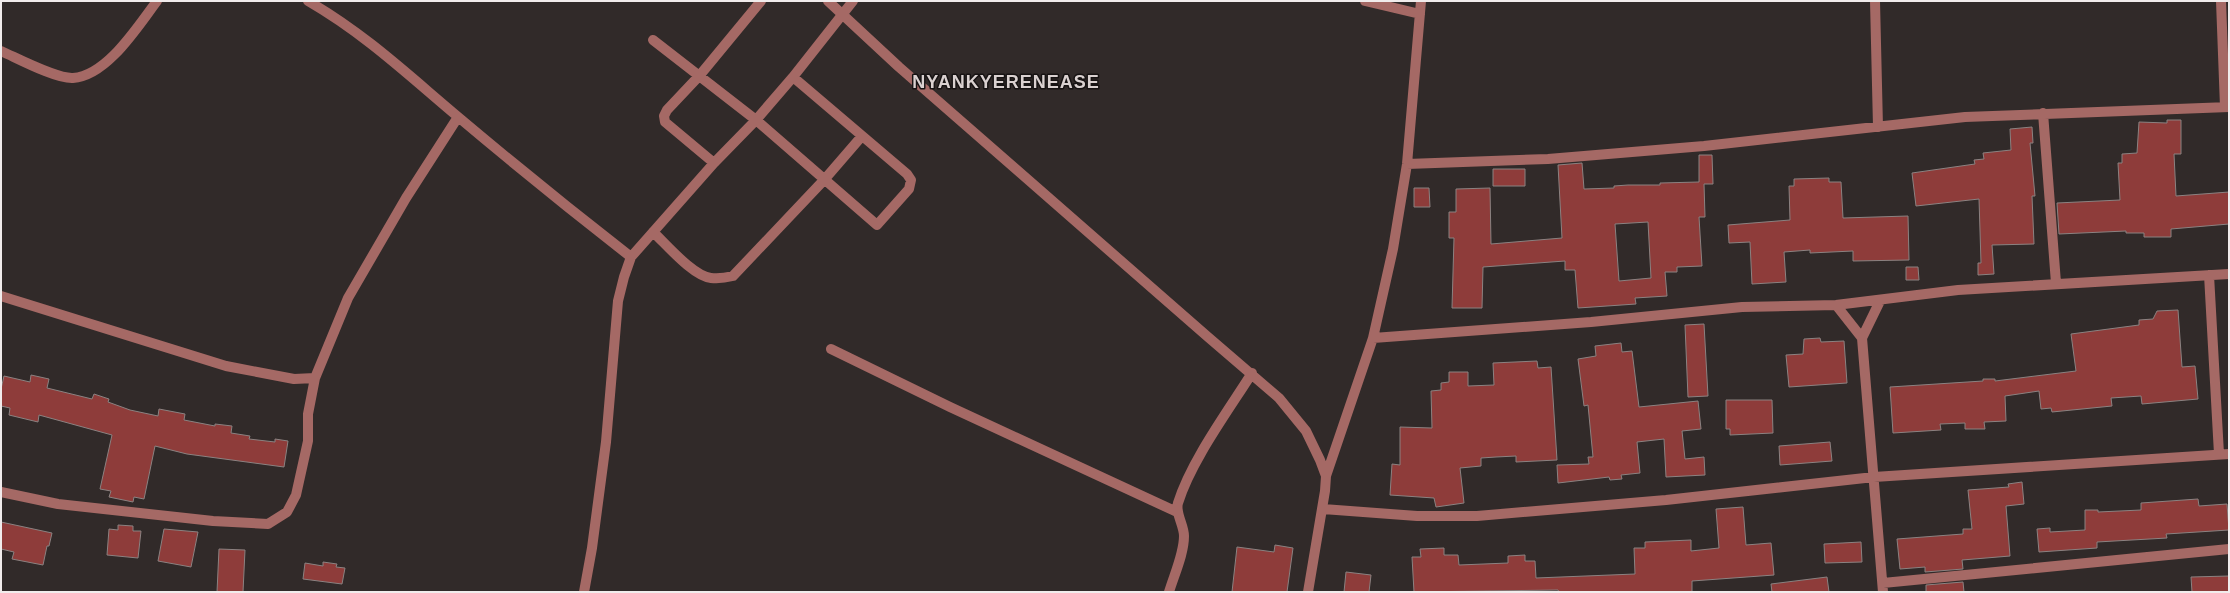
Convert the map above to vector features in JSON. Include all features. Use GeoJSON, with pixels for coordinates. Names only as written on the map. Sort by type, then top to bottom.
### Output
{"type":"FeatureCollection","features":[{"type":"Feature","properties":{"kind":"street"},"geometry":{"type":"LineString","coordinates":[[1,51],[48,72],[72,79],[92,73],[116,52],[157,1]]}},
{"type":"Feature","properties":{"kind":"street"},"geometry":{"type":"LineString","coordinates":[[308,1],[342,21],[370,41],[458,117],[631,257]]}},
{"type":"Feature","properties":{"kind":"street"},"geometry":{"type":"LineString","coordinates":[[714,163],[665,122],[664,116],[667,110],[700,75],[761,1]]}},
{"type":"Feature","properties":{"kind":"street"},"geometry":{"type":"LineString","coordinates":[[828,1],[898,67],[1208,337],[1252,372],[1279,398],[1306,431],[1326,476]]}},
{"type":"Feature","properties":{"kind":"street"},"geometry":{"type":"LineString","coordinates":[[584,592],[592,548],[606,442],[618,301],[631,257],[714,163],[756,120],[793,77],[853,1]]}},
{"type":"Feature","properties":{"kind":"street"},"geometry":{"type":"LineString","coordinates":[[1365,1],[1420,14]]}},
{"type":"Feature","properties":{"kind":"street"},"geometry":{"type":"LineString","coordinates":[[1308,592],[1323,509],[1326,476],[1373,338],[1393,249],[1407,164],[1421,1]]}},
{"type":"Feature","properties":{"kind":"street"},"geometry":{"type":"LineString","coordinates":[[1875,1],[1878,127]]}},
{"type":"Feature","properties":{"kind":"street"},"geometry":{"type":"LineString","coordinates":[[1407,164],[1556,158],[1704,146],[1965,117],[2227,107],[2221,1]]}},
{"type":"Feature","properties":{"kind":"street"},"geometry":{"type":"LineString","coordinates":[[653,40],[756,120],[877,225],[910,189],[911,180],[907,174],[793,77]]}},
{"type":"Feature","properties":{"kind":"street"},"geometry":{"type":"LineString","coordinates":[[2043,114],[2056,284]]}},
{"type":"Feature","properties":{"kind":"street"},"geometry":{"type":"LineString","coordinates":[[1,492],[58,504],[213,521],[268,524],[287,512],[296,495],[308,441],[308,414],[315,378],[348,298],[406,198],[458,117]]}},
{"type":"Feature","properties":{"kind":"street"},"geometry":{"type":"LineString","coordinates":[[653,232],[697,273],[710,278],[720,279],[733,276],[824,180],[862,136]]}},
{"type":"Feature","properties":{"kind":"street"},"geometry":{"type":"LineString","coordinates":[[1373,338],[1591,322],[1742,307],[1836,305],[1880,301],[1958,290],[2229,274]]}},
{"type":"Feature","properties":{"kind":"street"},"geometry":{"type":"LineString","coordinates":[[1323,509],[1417,516],[1478,516],[1666,500],[1874,477],[2224,454],[2209,275]]}},
{"type":"Feature","properties":{"kind":"street"},"geometry":{"type":"LineString","coordinates":[[1,296],[226,366],[294,379],[315,378]]}},
{"type":"Feature","properties":{"kind":"street"},"geometry":{"type":"LineString","coordinates":[[1880,301],[1862,338],[1883,588],[2229,549]]}},
{"type":"Feature","properties":{"kind":"street"},"geometry":{"type":"LineString","coordinates":[[1836,305],[1862,338]]}},
{"type":"Feature","properties":{"kind":"street"},"geometry":{"type":"LineString","coordinates":[[831,349],[950,407],[1177,512]]}},
{"type":"Feature","properties":{"kind":"street"},"geometry":{"type":"LineString","coordinates":[[1169,592],[1183,543],[1182,525],[1177,512],[1177,505],[1191,472],[1252,372]]}},
{"type":"Feature","properties":{"kind":"building"},"geometry":{"type":"Polygon","coordinates":[[[2167,120],[2181,120],[2181,154],[2174,154],[2176,196],[2229,192],[2229,224],[2171,229],[2171,237],[2144,237],[2144,233],[2126,233],[2126,231],[2059,234],[2057,203],[2120,200],[2118,163],[2122,163],[2122,154],[2137,153],[2139,122],[2167,123],[2167,120]]]}},
{"type":"Feature","properties":{"kind":"building"},"geometry":{"type":"Polygon","coordinates":[[[2032,127],[2033,143],[2030,143],[2035,196],[2032,196],[2034,244],[1992,245],[1994,274],[1978,275],[1978,263],[1981,263],[1979,199],[1916,206],[1912,173],[1975,164],[1974,160],[1984,159],[1983,153],[2011,150],[2010,129],[2032,127]]]}},
{"type":"Feature","properties":{"kind":"building"},"geometry":{"type":"Polygon","coordinates":[[[1699,155],[1712,155],[1713,184],[1704,184],[1705,217],[1699,217],[1702,266],[1677,267],[1677,272],[1665,272],[1667,296],[1635,298],[1636,304],[1578,308],[1575,270],[1565,270],[1565,261],[1483,267],[1482,308],[1452,308],[1454,238],[1449,238],[1449,212],[1456,212],[1456,189],[1490,188],[1491,244],[1562,238],[1558,165],[1582,163],[1584,189],[1614,188],[1614,186],[1628,185],[1660,185],[1660,183],[1699,182],[1699,155]],[[1648,222],[1615,224],[1619,281],[1651,278],[1648,222]]]}},
{"type":"Feature","properties":{"kind":"building"},"geometry":{"type":"Polygon","coordinates":[[[1493,169],[1525,169],[1525,186],[1493,186],[1493,169]]]}},
{"type":"Feature","properties":{"kind":"building"},"geometry":{"type":"Polygon","coordinates":[[[1829,178],[1829,182],[1841,182],[1843,218],[1908,216],[1909,260],[1853,261],[1853,251],[1810,253],[1810,250],[1784,252],[1786,282],[1752,284],[1750,242],[1729,243],[1728,225],[1790,220],[1789,186],[1794,186],[1794,179],[1829,178]]]}},
{"type":"Feature","properties":{"kind":"building"},"geometry":{"type":"Polygon","coordinates":[[[1414,188],[1429,188],[1430,207],[1414,207],[1414,188]]]}},
{"type":"Feature","properties":{"kind":"building"},"geometry":{"type":"Polygon","coordinates":[[[1906,267],[1918,267],[1919,280],[1906,280],[1906,267]]]}},
{"type":"Feature","properties":{"kind":"building"},"geometry":{"type":"Polygon","coordinates":[[[2178,310],[2182,367],[2195,366],[2198,399],[2142,404],[2141,396],[2111,398],[2112,406],[2052,412],[2051,408],[2041,409],[2039,391],[2005,396],[2006,421],[1984,422],[1985,429],[1965,429],[1965,423],[1940,424],[1941,430],[1893,433],[1890,387],[1983,381],[1983,379],[1995,379],[1995,381],[2076,371],[2071,334],[2139,325],[2139,320],[2153,319],[2157,311],[2178,310]]]}},
{"type":"Feature","properties":{"kind":"building"},"geometry":{"type":"Polygon","coordinates":[[[1704,324],[1708,396],[1688,397],[1685,325],[1704,324]]]}},
{"type":"Feature","properties":{"kind":"building"},"geometry":{"type":"Polygon","coordinates":[[[1820,338],[1821,342],[1844,341],[1847,383],[1789,387],[1786,355],[1803,354],[1804,339],[1820,338]]]}},
{"type":"Feature","properties":{"kind":"building"},"geometry":{"type":"Polygon","coordinates":[[[1621,343],[1622,352],[1632,351],[1639,407],[1698,401],[1701,429],[1682,431],[1685,459],[1704,457],[1705,475],[1666,477],[1664,439],[1637,442],[1640,473],[1621,475],[1622,479],[1610,480],[1609,477],[1558,483],[1557,465],[1589,464],[1588,457],[1593,457],[1588,405],[1584,406],[1578,359],[1596,356],[1595,346],[1621,343]]]}},
{"type":"Feature","properties":{"kind":"building"},"geometry":{"type":"Polygon","coordinates":[[[1537,361],[1538,368],[1551,367],[1557,460],[1516,462],[1516,456],[1481,458],[1481,466],[1460,468],[1464,503],[1436,507],[1434,498],[1390,495],[1392,464],[1400,465],[1400,427],[1432,428],[1431,391],[1441,390],[1441,383],[1449,382],[1449,372],[1468,372],[1468,386],[1494,385],[1493,363],[1537,361]]]}},
{"type":"Feature","properties":{"kind":"building"},"geometry":{"type":"Polygon","coordinates":[[[31,375],[49,379],[47,388],[92,399],[94,394],[109,399],[108,402],[130,410],[158,416],[159,409],[185,414],[184,420],[215,426],[215,424],[232,426],[231,433],[250,436],[249,439],[275,442],[275,439],[288,441],[284,467],[187,454],[155,446],[144,499],[134,497],[133,502],[109,497],[111,491],[100,489],[112,435],[39,415],[38,422],[9,415],[10,408],[1,406],[1,389],[4,376],[30,382],[31,375]]]}},
{"type":"Feature","properties":{"kind":"building"},"geometry":{"type":"Polygon","coordinates":[[[1726,400],[1772,400],[1773,433],[1730,435],[1730,429],[1726,429],[1726,400]]]}},
{"type":"Feature","properties":{"kind":"building"},"geometry":{"type":"Polygon","coordinates":[[[1830,442],[1832,461],[1780,465],[1779,446],[1830,442]]]}},
{"type":"Feature","properties":{"kind":"building"},"geometry":{"type":"Polygon","coordinates":[[[2022,482],[2024,504],[2006,506],[2010,556],[1962,560],[1963,569],[1925,572],[1925,567],[1900,569],[1897,539],[1963,534],[1963,529],[1972,529],[1968,490],[2009,487],[2008,484],[2022,482]]]}},
{"type":"Feature","properties":{"kind":"building"},"geometry":{"type":"Polygon","coordinates":[[[2198,499],[2199,506],[2227,504],[2229,530],[2166,534],[2167,538],[2097,542],[2097,548],[2039,552],[2037,529],[2050,528],[2050,532],[2085,530],[2085,510],[2098,510],[2098,512],[2141,510],[2141,503],[2198,499]]]}},
{"type":"Feature","properties":{"kind":"building"},"geometry":{"type":"Polygon","coordinates":[[[1743,507],[1746,545],[1771,543],[1774,575],[1692,581],[1692,592],[1559,592],[1558,590],[1414,592],[1412,557],[1421,557],[1420,549],[1444,548],[1444,555],[1458,555],[1459,565],[1508,563],[1508,556],[1525,555],[1525,561],[1535,561],[1536,578],[1635,574],[1634,548],[1645,548],[1645,542],[1691,540],[1691,551],[1719,548],[1716,509],[1743,507]]]}},
{"type":"Feature","properties":{"kind":"building"},"geometry":{"type":"Polygon","coordinates":[[[1,522],[52,533],[49,546],[47,546],[43,565],[12,559],[14,552],[1,549],[1,522]]]}},
{"type":"Feature","properties":{"kind":"building"},"geometry":{"type":"Polygon","coordinates":[[[118,525],[133,526],[133,531],[141,531],[138,558],[107,555],[109,529],[118,530],[118,525]]]}},
{"type":"Feature","properties":{"kind":"building"},"geometry":{"type":"Polygon","coordinates":[[[164,529],[198,532],[191,567],[158,561],[164,529]]]}},
{"type":"Feature","properties":{"kind":"building"},"geometry":{"type":"Polygon","coordinates":[[[1861,542],[1862,562],[1825,563],[1824,544],[1861,542]]]}},
{"type":"Feature","properties":{"kind":"building"},"geometry":{"type":"Polygon","coordinates":[[[1275,545],[1293,548],[1287,592],[1232,592],[1237,547],[1274,552],[1275,545]]]}},
{"type":"Feature","properties":{"kind":"building"},"geometry":{"type":"Polygon","coordinates":[[[219,549],[245,550],[243,592],[217,592],[219,549]]]}},
{"type":"Feature","properties":{"kind":"building"},"geometry":{"type":"Polygon","coordinates":[[[323,562],[337,564],[336,567],[345,568],[342,584],[303,579],[305,563],[323,566],[323,562]]]}},
{"type":"Feature","properties":{"kind":"building"},"geometry":{"type":"Polygon","coordinates":[[[1346,572],[1371,575],[1369,592],[1344,592],[1346,572]]]}},
{"type":"Feature","properties":{"kind":"building"},"geometry":{"type":"Polygon","coordinates":[[[2229,576],[2229,592],[2192,592],[2191,577],[2229,576]]]}},
{"type":"Feature","properties":{"kind":"building"},"geometry":{"type":"Polygon","coordinates":[[[1827,577],[1829,592],[1772,592],[1771,584],[1827,577]]]}},
{"type":"Feature","properties":{"kind":"building"},"geometry":{"type":"Polygon","coordinates":[[[1963,582],[1964,592],[1926,592],[1926,585],[1963,582]]]}},
{"type":"Feature","properties":{"kind":"district","name":"NYANKYERENEASE"},"geometry":{"type":"Point","coordinates":[1006,82]}}]}
